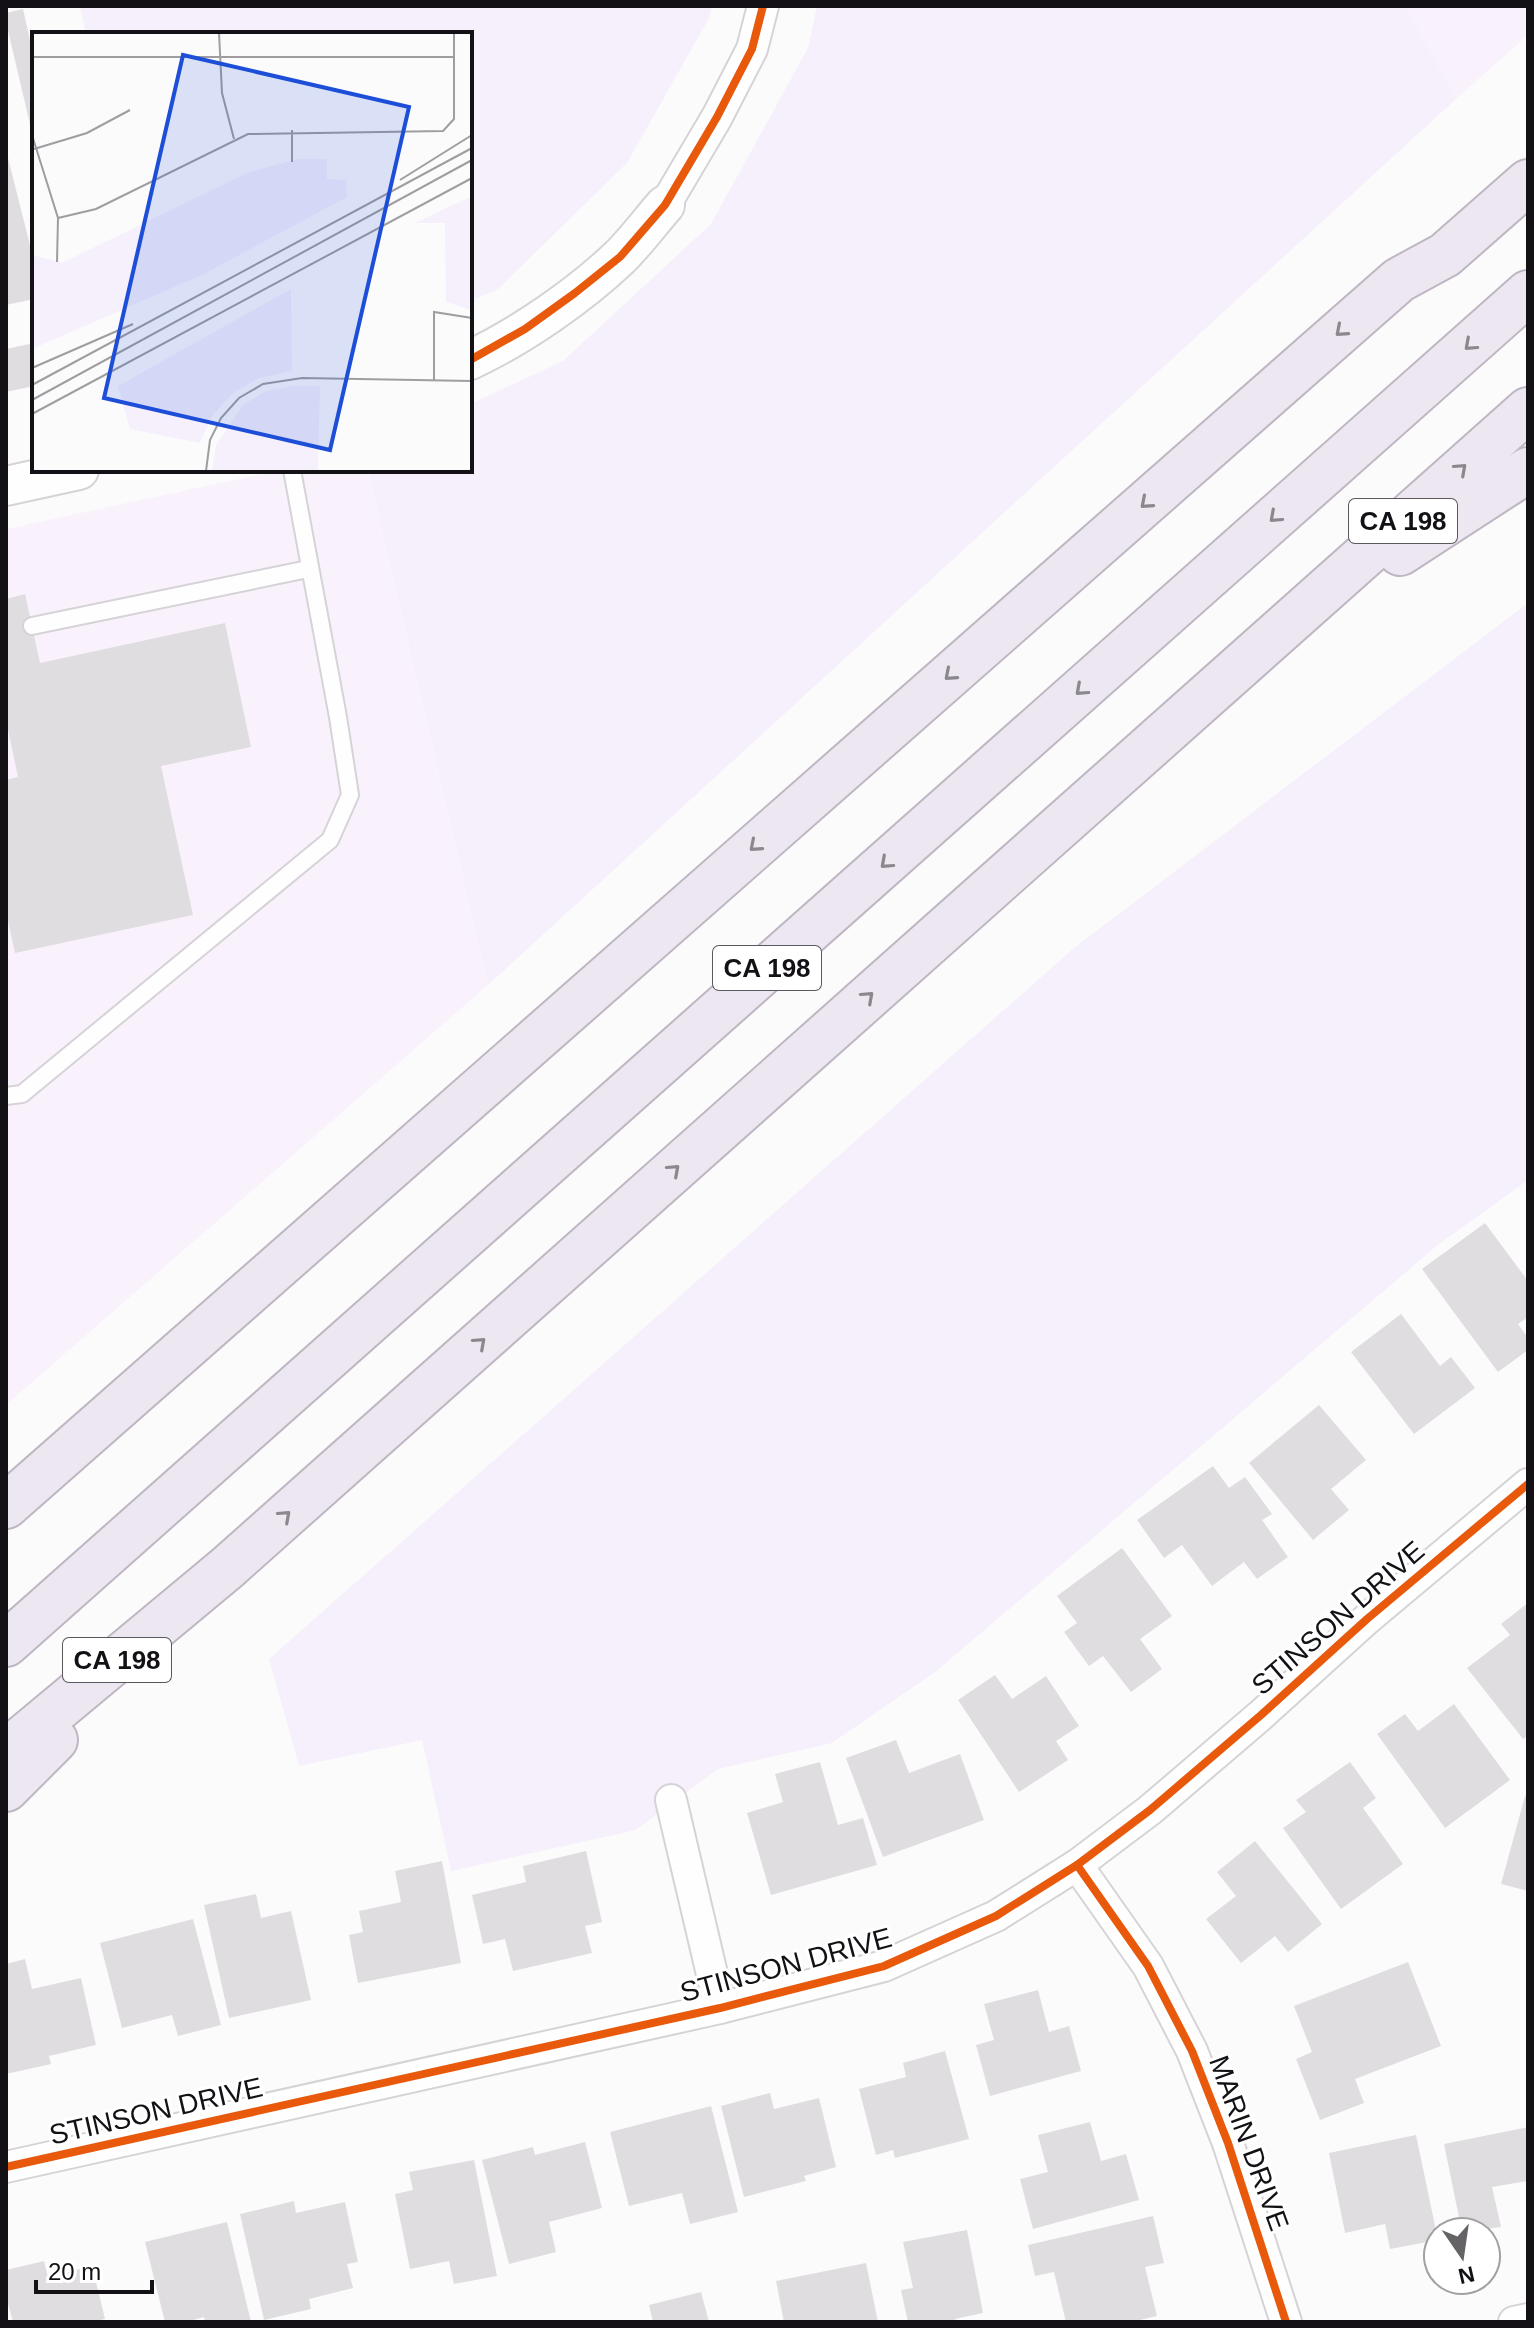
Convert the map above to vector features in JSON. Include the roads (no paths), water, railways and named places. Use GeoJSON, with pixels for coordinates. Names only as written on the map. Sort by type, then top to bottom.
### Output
{"type":"FeatureCollection","features":[{"type":"Feature","properties":{"kind":"highway"},"geometry":{"type":"LineString","coordinates":[[1399,280],[1425,242],[1528,148]]}},
{"type":"Feature","properties":{"kind":"highway"},"geometry":{"type":"LineString","coordinates":[[6,1506],[1399,280],[1445,255],[1528,182]]}},
{"type":"Feature","properties":{"kind":"highway","name":"CA 198"},"geometry":{"type":"LineString","coordinates":[[6,1644],[1528,293]]}},
{"type":"Feature","properties":{"kind":"highway","name":"CA 198"},"geometry":{"type":"LineString","coordinates":[[6,1752],[227,1568],[1528,410]]}},
{"type":"Feature","properties":{"kind":"highway"},"geometry":{"type":"LineString","coordinates":[[1277,632],[1528,470]]}},
{"type":"Feature","properties":{"kind":"highway"},"geometry":{"type":"LineString","coordinates":[[6,1789],[227,1568]]}},
{"type":"Feature","properties":{"kind":"street"},"geometry":{"type":"LineString","coordinates":[[472,359],[525,329],[575,293],[620,257],[665,205],[717,117],[752,49],[763,6]]}},
{"type":"Feature","properties":{"kind":"street"},"geometry":{"type":"LineString","coordinates":[[6,486],[70,472]]}},
{"type":"Feature","properties":{"kind":"street","name":"STINSON DRIVE"},"geometry":{"type":"LineString","coordinates":[[6,2167],[720,2008],[884,1966],[996,1916],[1077,1865],[1161,1801],[1367,1619],[1528,1484]]}},
{"type":"Feature","properties":{"kind":"street"},"geometry":{"type":"LineString","coordinates":[[671,1800],[720,2008]]}},
{"type":"Feature","properties":{"kind":"street","name":"MARIN DRIVE"},"geometry":{"type":"LineString","coordinates":[[1077,1865],[1148,1966],[1192,2051],[1228,2143],[1286,2322]]}},
{"type":"Feature","properties":{"kind":"street"},"geometry":{"type":"LineString","coordinates":[[1514,2322],[1528,2319]]}},
{"type":"Feature","properties":{"kind":"lane"},"geometry":{"type":"LineString","coordinates":[[6,1096],[22,1094],[330,840],[350,795],[292,472]]}},
{"type":"Feature","properties":{"kind":"lane"},"geometry":{"type":"LineString","coordinates":[[32,626],[308,569]]}}]}
